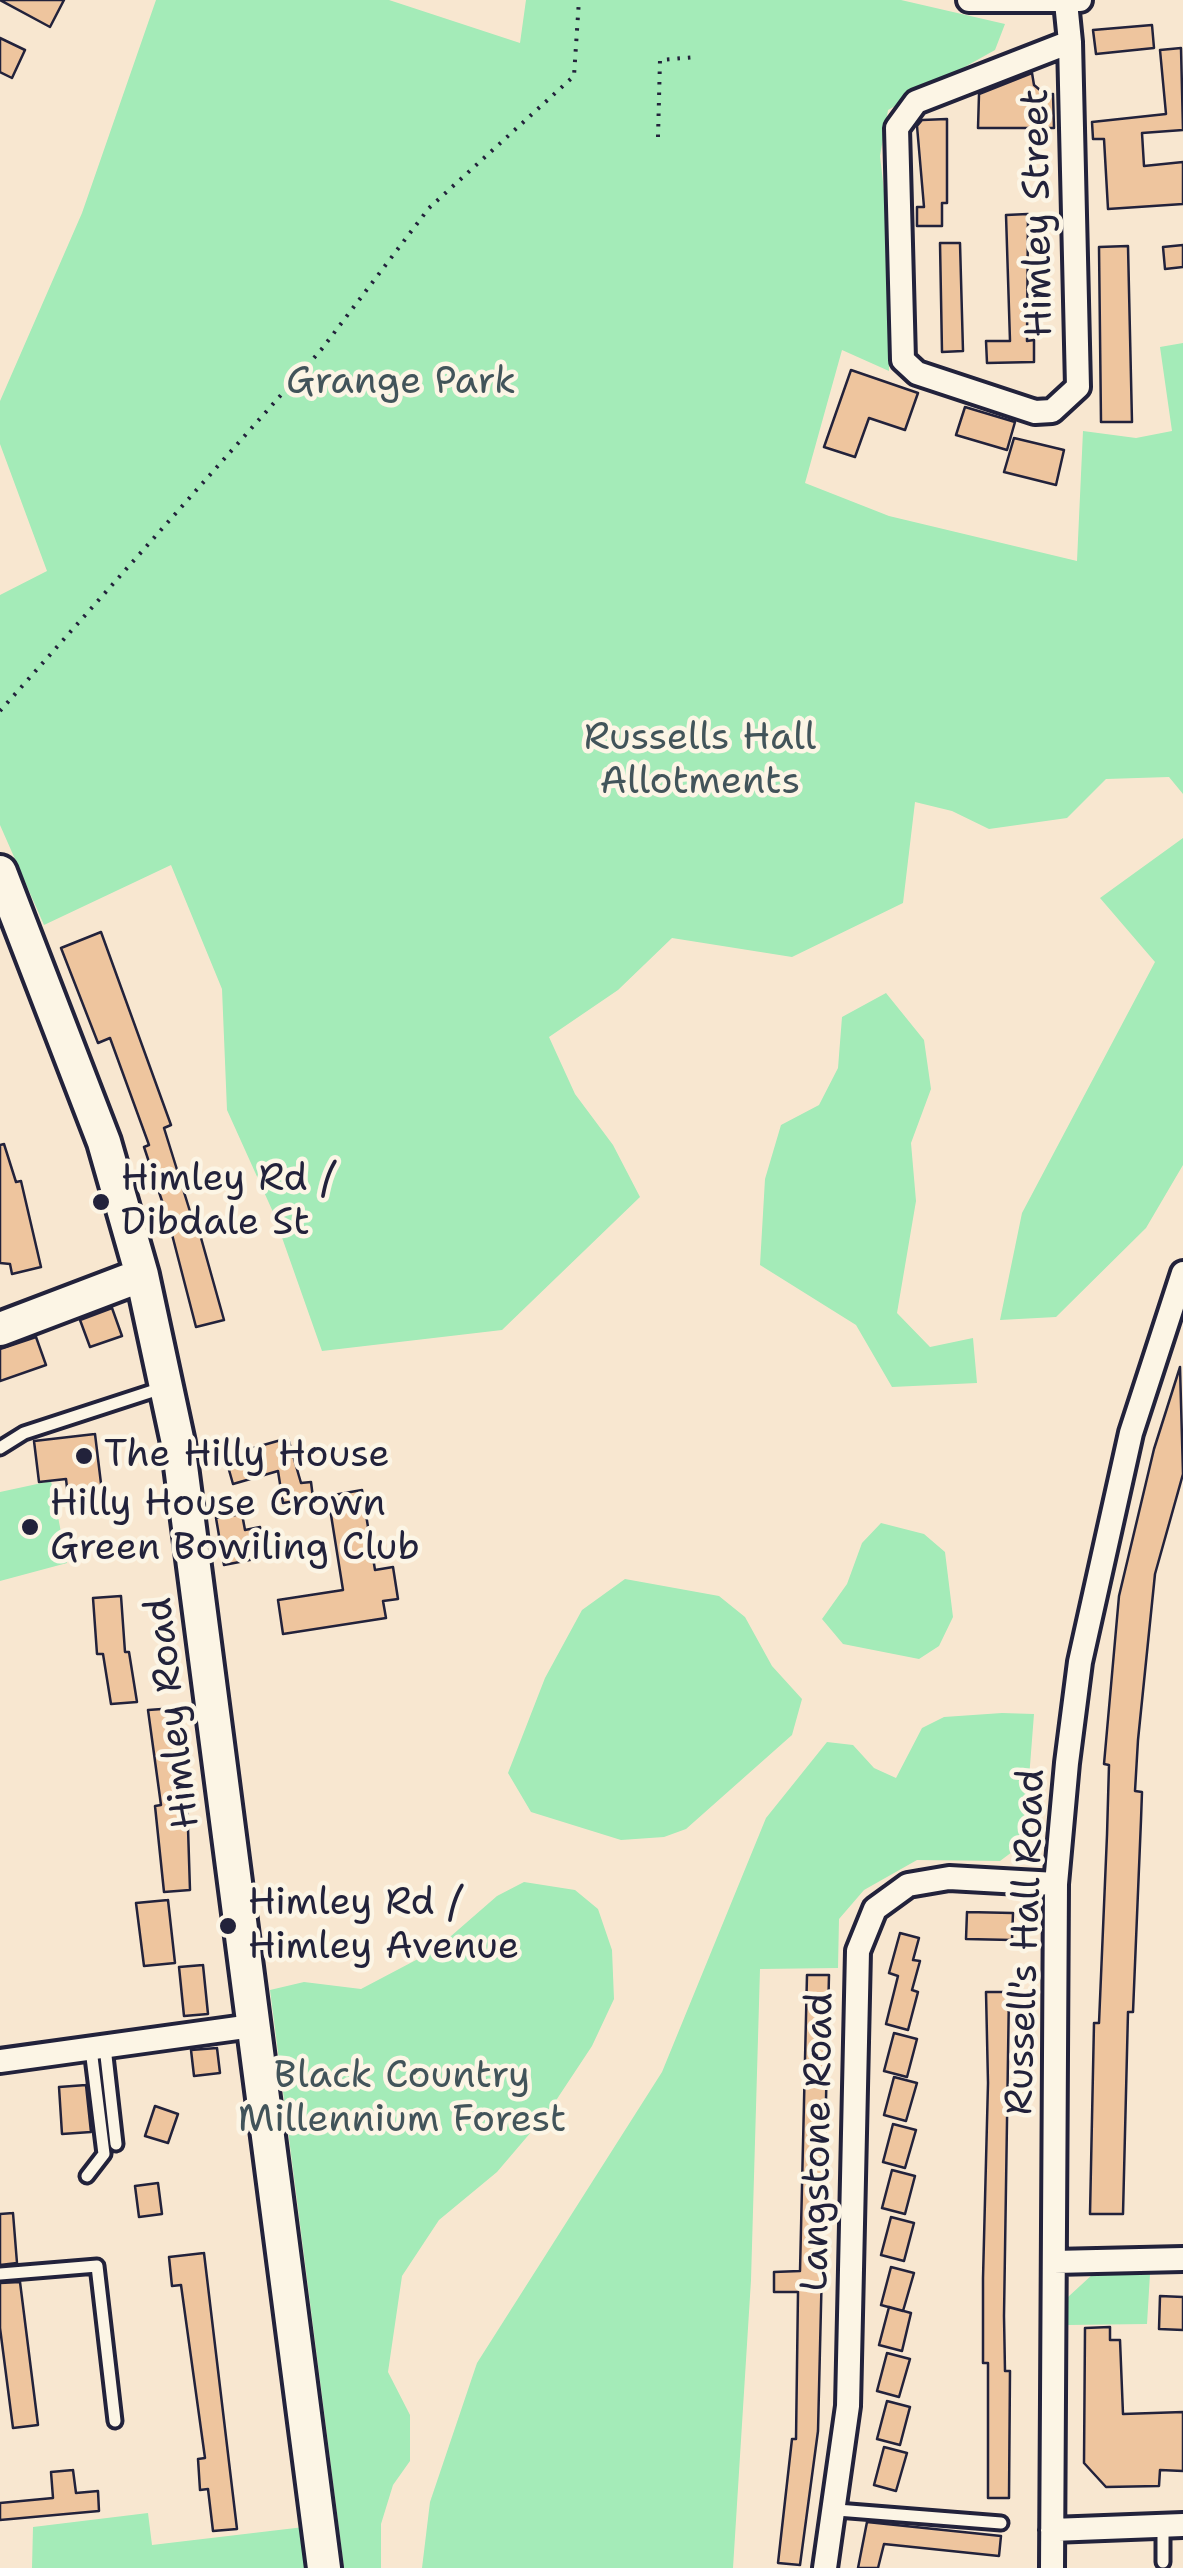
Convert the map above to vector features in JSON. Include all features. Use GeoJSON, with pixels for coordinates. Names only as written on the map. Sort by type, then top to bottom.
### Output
{"type":"FeatureCollection","features":[{"type":"Feature","properties":{"kind":"main road","name":"Himley Road"},"geometry":{"type":"LineString","coordinates":[[0,872],[104,1142],[142,1275],[166,1386],[206,1633],[252,2026],[324,2568]]}},
{"type":"Feature","properties":{"kind":"main road"},"geometry":{"type":"LineString","coordinates":[[0,1329],[142,1275]]}},
{"type":"Feature","properties":{"kind":"street"},"geometry":{"type":"LineString","coordinates":[[970,0],[1073,1]]}},
{"type":"Feature","properties":{"kind":"street","name":"Himley Street"},"geometry":{"type":"LineString","coordinates":[[1070,42],[916,102],[897,128],[903,360],[918,373],[1035,412],[1052,411],[1078,387],[1070,42],[1073,1]]}},
{"type":"Feature","properties":{"kind":"street","name":"Russell's Hall Road"},"geometry":{"type":"LineString","coordinates":[[1052,2568],[1056,1884],[1080,1662],[1131,1434],[1183,1273]]}},
{"type":"Feature","properties":{"kind":"street","name":"Langstone Road"},"geometry":{"type":"LineString","coordinates":[[826,2568],[848,2406],[858,1951],[874,1909],[890,1896],[927,1880],[1056,1884]]}},
{"type":"Feature","properties":{"kind":"street"},"geometry":{"type":"LineString","coordinates":[[0,2061],[252,2026]]}},
{"type":"Feature","properties":{"kind":"street"},"geometry":{"type":"LineString","coordinates":[[1054,2262],[1183,2259]]}},
{"type":"Feature","properties":{"kind":"street"},"geometry":{"type":"LineString","coordinates":[[1052,2530],[1173,2524]]}},
{"type":"Feature","properties":{"kind":"lane"},"geometry":{"type":"LineString","coordinates":[[0,1448],[24,1433],[166,1386]]}},
{"type":"Feature","properties":{"kind":"lane"},"geometry":{"type":"LineString","coordinates":[[98,2048],[116,2144]]}},
{"type":"Feature","properties":{"kind":"lane"},"geometry":{"type":"LineString","coordinates":[[86,2176],[104,2154],[98,2048]]}},
{"type":"Feature","properties":{"kind":"lane"},"geometry":{"type":"LineString","coordinates":[[0,2274],[84,2264],[98,2266],[115,2422]]}},
{"type":"Feature","properties":{"kind":"lane"},"geometry":{"type":"LineString","coordinates":[[836,2510],[1001,2523]]}},
{"type":"Feature","properties":{"kind":"lane"},"geometry":{"type":"LineString","coordinates":[[1163,2562],[1173,2524]]}},
{"type":"Feature","properties":{"kind":"path"},"geometry":{"type":"LineString","coordinates":[[0,711],[321,350],[429,208],[574,76],[579,0]]}},
{"type":"Feature","properties":{"kind":"path"},"geometry":{"type":"LineString","coordinates":[[658,137],[660,60],[696,57]]}},
{"type":"Feature","properties":{"kind":"green space","name":"Grange Park"},"geometry":{"type":"Polygon","coordinates":[[[156,0],[389,0],[520,43],[526,0],[901,0],[1005,24],[995,50],[888,110],[880,156],[889,234],[889,371],[842,350],[805,483],[889,516],[1077,561],[1083,431],[1136,438],[1172,431],[1160,347],[1183,343],[1183,794],[1169,777],[1106,779],[1067,818],[989,829],[952,811],[915,802],[903,903],[792,957],[672,938],[618,990],[549,1037],[575,1094],[613,1145],[640,1197],[502,1330],[322,1351],[273,1212],[227,1110],[222,989],[171,865],[44,925],[0,825],[0,595],[47,571],[0,444],[0,401],[82,213],[156,0]]]}},
{"type":"Feature","properties":{"kind":"green space"},"geometry":{"type":"Polygon","coordinates":[[[1183,838],[1183,1165],[1146,1228],[1056,1317],[1000,1320],[1022,1213],[1155,962],[1100,898],[1183,838]]]}},
{"type":"Feature","properties":{"kind":"green space"},"geometry":{"type":"Polygon","coordinates":[[[886,993],[924,1040],[931,1089],[911,1143],[916,1201],[897,1313],[930,1347],[973,1338],[977,1383],[892,1387],[856,1325],[760,1265],[765,1179],[781,1125],[819,1105],[838,1068],[842,1017],[886,993]]]}},
{"type":"Feature","properties":{"kind":"green space","name":"Hilly House Crown Green Bowiling Club"},"geometry":{"type":"Polygon","coordinates":[[[51,1481],[67,1563],[0,1581],[0,1492],[51,1481]]]}},
{"type":"Feature","properties":{"kind":"green space"},"geometry":{"type":"Polygon","coordinates":[[[881,1523],[924,1534],[945,1552],[953,1617],[939,1646],[919,1659],[843,1644],[822,1619],[847,1584],[862,1543],[881,1523]]]}},
{"type":"Feature","properties":{"kind":"green space"},"geometry":{"type":"Polygon","coordinates":[[[625,1579],[719,1596],[745,1617],[772,1666],[802,1699],[792,1735],[686,1829],[664,1837],[621,1840],[531,1812],[508,1773],[545,1678],[582,1610],[625,1579]]]}},
{"type":"Feature","properties":{"kind":"green space"},"geometry":{"type":"Polygon","coordinates":[[[1034,1714],[1024,1843],[1000,1861],[917,1860],[864,1890],[839,1919],[838,1968],[760,1969],[751,2280],[733,2568],[422,2568],[430,2502],[477,2363],[662,2072],[766,1818],[827,1742],[853,1745],[874,1768],[896,1778],[922,1728],[944,1717],[1034,1714]]]}},
{"type":"Feature","properties":{"kind":"green space","name":"Black Country Millennium Forest"},"geometry":{"type":"Polygon","coordinates":[[[524,1882],[575,1890],[598,1909],[612,1950],[614,1999],[592,2046],[549,2111],[497,2172],[439,2220],[402,2276],[388,2372],[410,2415],[410,2461],[393,2485],[381,2524],[381,2568],[344,2568],[270,1990],[304,1982],[361,1989],[435,1950],[497,1896],[524,1882]]]}},
{"type":"Feature","properties":{"kind":"green space"},"geometry":{"type":"Polygon","coordinates":[[[1093,2274],[1150,2274],[1147,2324],[1067,2325],[1068,2297],[1093,2274]]]}},
{"type":"Feature","properties":{"kind":"green space"},"geometry":{"type":"Polygon","coordinates":[[[148,2513],[152,2545],[304,2527],[308,2568],[32,2568],[33,2527],[148,2513]]]}},
{"type":"Feature","properties":{"kind":"building"},"geometry":{"type":"Polygon","coordinates":[[[0,0],[64,0],[50,27],[0,0]]]}},
{"type":"Feature","properties":{"kind":"building"},"geometry":{"type":"Polygon","coordinates":[[[1152,25],[1154,48],[1096,54],[1093,30],[1152,25]]]}},
{"type":"Feature","properties":{"kind":"building"},"geometry":{"type":"Polygon","coordinates":[[[0,38],[25,50],[12,78],[0,72],[0,38]]]}},
{"type":"Feature","properties":{"kind":"building"},"geometry":{"type":"Polygon","coordinates":[[[1181,48],[1183,130],[1142,133],[1144,166],[1183,162],[1183,204],[1108,209],[1104,139],[1093,139],[1092,122],[1166,114],[1160,50],[1181,48]]]}},
{"type":"Feature","properties":{"kind":"building"},"geometry":{"type":"Polygon","coordinates":[[[1032,73],[1034,85],[1046,95],[1053,94],[1054,128],[978,128],[979,94],[1032,73]]]}},
{"type":"Feature","properties":{"kind":"building"},"geometry":{"type":"Polygon","coordinates":[[[947,119],[947,203],[942,203],[942,226],[917,226],[917,207],[924,207],[917,126],[922,120],[947,119]]]}},
{"type":"Feature","properties":{"kind":"building"},"geometry":{"type":"Polygon","coordinates":[[[1028,214],[1027,341],[1034,340],[1034,362],[987,363],[986,341],[1010,341],[1006,215],[1028,214]]]}},
{"type":"Feature","properties":{"kind":"building"},"geometry":{"type":"Polygon","coordinates":[[[940,243],[960,243],[963,351],[942,352],[940,243]]]}},
{"type":"Feature","properties":{"kind":"building"},"geometry":{"type":"Polygon","coordinates":[[[1183,245],[1183,267],[1165,269],[1163,247],[1183,245]]]}},
{"type":"Feature","properties":{"kind":"building"},"geometry":{"type":"Polygon","coordinates":[[[1128,246],[1132,422],[1101,422],[1099,247],[1128,246]]]}},
{"type":"Feature","properties":{"kind":"building"},"geometry":{"type":"Polygon","coordinates":[[[851,370],[918,393],[905,430],[869,418],[855,457],[824,447],[851,370]]]}},
{"type":"Feature","properties":{"kind":"building"},"geometry":{"type":"Polygon","coordinates":[[[965,407],[1015,422],[1007,450],[956,435],[965,407]]]}},
{"type":"Feature","properties":{"kind":"building"},"geometry":{"type":"Polygon","coordinates":[[[1014,438],[1064,450],[1056,485],[1004,472],[1014,438]]]}},
{"type":"Feature","properties":{"kind":"building"},"geometry":{"type":"Polygon","coordinates":[[[101,932],[171,1125],[164,1128],[193,1221],[196,1220],[224,1320],[196,1327],[168,1219],[144,1147],[149,1145],[110,1038],[98,1043],[61,948],[101,932]]]}},
{"type":"Feature","properties":{"kind":"building"},"geometry":{"type":"Polygon","coordinates":[[[4,1144],[16,1182],[21,1181],[41,1267],[12,1274],[10,1264],[0,1263],[0,1145],[4,1144]]]}},
{"type":"Feature","properties":{"kind":"building"},"geometry":{"type":"Polygon","coordinates":[[[112,1308],[122,1336],[90,1347],[80,1320],[112,1308]]]}},
{"type":"Feature","properties":{"kind":"building"},"geometry":{"type":"Polygon","coordinates":[[[36,1337],[46,1365],[0,1381],[0,1349],[36,1337]]]}},
{"type":"Feature","properties":{"kind":"building"},"geometry":{"type":"Polygon","coordinates":[[[1180,1367],[1183,1474],[1155,1574],[1138,1740],[1135,1791],[1142,1792],[1133,2012],[1128,2012],[1123,2214],[1090,2214],[1094,2023],[1099,2023],[1107,1835],[1109,1765],[1104,1764],[1119,1596],[1154,1449],[1180,1367]]]}},
{"type":"Feature","properties":{"kind":"building"},"geometry":{"type":"Polygon","coordinates":[[[95,1434],[103,1500],[69,1505],[66,1479],[39,1482],[34,1441],[95,1434]]]}},
{"type":"Feature","properties":{"kind":"building"},"geometry":{"type":"Polygon","coordinates":[[[288,1438],[301,1483],[311,1482],[313,1498],[283,1503],[278,1471],[233,1484],[225,1456],[288,1438]]]}},
{"type":"Feature","properties":{"kind":"building"},"geometry":{"type":"Polygon","coordinates":[[[362,1490],[375,1570],[393,1567],[398,1599],[383,1601],[386,1618],[283,1634],[278,1600],[343,1590],[328,1496],[362,1490]]]}},
{"type":"Feature","properties":{"kind":"building"},"geometry":{"type":"Polygon","coordinates":[[[242,1514],[245,1530],[260,1527],[265,1557],[224,1565],[216,1518],[242,1514]]]}},
{"type":"Feature","properties":{"kind":"building"},"geometry":{"type":"Polygon","coordinates":[[[121,1596],[125,1652],[129,1652],[137,1702],[111,1704],[103,1654],[97,1654],[93,1598],[121,1596]]]}},
{"type":"Feature","properties":{"kind":"building"},"geometry":{"type":"Polygon","coordinates":[[[176,1708],[187,1797],[190,1890],[164,1892],[155,1806],[161,1805],[148,1710],[176,1708]]]}},
{"type":"Feature","properties":{"kind":"building"},"geometry":{"type":"Polygon","coordinates":[[[168,1900],[175,1963],[144,1966],[136,1903],[168,1900]]]}},
{"type":"Feature","properties":{"kind":"building"},"geometry":{"type":"Polygon","coordinates":[[[967,1912],[1013,1913],[1012,1940],[966,1939],[967,1912]]]}},
{"type":"Feature","properties":{"kind":"building"},"geometry":{"type":"Polygon","coordinates":[[[900,1933],[919,1938],[913,1960],[920,1961],[912,1990],[918,1992],[908,2030],[886,2024],[898,1976],[889,1973],[900,1933]]]}},
{"type":"Feature","properties":{"kind":"building"},"geometry":{"type":"Polygon","coordinates":[[[203,1965],[208,2014],[184,2016],[179,1967],[203,1965]]]}},
{"type":"Feature","properties":{"kind":"building"},"geometry":{"type":"Polygon","coordinates":[[[807,1975],[829,1975],[818,2431],[800,2565],[778,2563],[792,2439],[796,2439],[798,2292],[774,2292],[774,2272],[800,2271],[807,1975]]]}},
{"type":"Feature","properties":{"kind":"building"},"geometry":{"type":"Polygon","coordinates":[[[986,1992],[1009,1992],[1004,2316],[1005,2371],[1010,2371],[1009,2498],[988,2498],[988,2363],[983,2363],[986,1992]]]}},
{"type":"Feature","properties":{"kind":"building"},"geometry":{"type":"Polygon","coordinates":[[[894,2033],[917,2039],[907,2077],[884,2071],[894,2033]]]}},
{"type":"Feature","properties":{"kind":"building"},"geometry":{"type":"Polygon","coordinates":[[[217,2048],[220,2073],[194,2076],[191,2050],[217,2048]]]}},
{"type":"Feature","properties":{"kind":"building"},"geometry":{"type":"Polygon","coordinates":[[[894,2077],[917,2083],[906,2121],[884,2115],[894,2077]]]}},
{"type":"Feature","properties":{"kind":"building"},"geometry":{"type":"Polygon","coordinates":[[[86,2085],[91,2132],[62,2134],[59,2087],[86,2085]]]}},
{"type":"Feature","properties":{"kind":"building"},"geometry":{"type":"Polygon","coordinates":[[[155,2106],[178,2114],[168,2143],[145,2136],[155,2106]]]}},
{"type":"Feature","properties":{"kind":"building"},"geometry":{"type":"Polygon","coordinates":[[[893,2124],[916,2130],[905,2168],[883,2162],[893,2124]]]}},
{"type":"Feature","properties":{"kind":"building"},"geometry":{"type":"Polygon","coordinates":[[[892,2170],[915,2176],[905,2214],[882,2208],[892,2170]]]}},
{"type":"Feature","properties":{"kind":"building"},"geometry":{"type":"Polygon","coordinates":[[[158,2183],[162,2214],[139,2217],[135,2186],[158,2183]]]}},
{"type":"Feature","properties":{"kind":"building"},"geometry":{"type":"Polygon","coordinates":[[[13,2213],[17,2263],[0,2265],[0,2214],[13,2213]]]}},
{"type":"Feature","properties":{"kind":"building"},"geometry":{"type":"Polygon","coordinates":[[[891,2217],[914,2223],[904,2261],[881,2255],[891,2217]]]}},
{"type":"Feature","properties":{"kind":"building"},"geometry":{"type":"Polygon","coordinates":[[[204,2253],[237,2529],[213,2531],[208,2489],[200,2490],[198,2459],[205,2458],[181,2285],[172,2286],[169,2257],[204,2253]]]}},
{"type":"Feature","properties":{"kind":"building"},"geometry":{"type":"Polygon","coordinates":[[[891,2267],[914,2273],[903,2311],[881,2305],[891,2267]]]}},
{"type":"Feature","properties":{"kind":"building"},"geometry":{"type":"Polygon","coordinates":[[[20,2282],[38,2425],[13,2428],[0,2328],[0,2283],[20,2282]]]}},
{"type":"Feature","properties":{"kind":"building"},"geometry":{"type":"Polygon","coordinates":[[[1160,2296],[1183,2297],[1183,2330],[1159,2329],[1160,2296]]]}},
{"type":"Feature","properties":{"kind":"building"},"geometry":{"type":"Polygon","coordinates":[[[889,2307],[911,2313],[902,2351],[879,2345],[889,2307]]]}},
{"type":"Feature","properties":{"kind":"building"},"geometry":{"type":"Polygon","coordinates":[[[1110,2327],[1110,2340],[1120,2340],[1123,2414],[1183,2412],[1183,2471],[1160,2470],[1159,2486],[1106,2487],[1084,2463],[1085,2328],[1110,2327]]]}},
{"type":"Feature","properties":{"kind":"building"},"geometry":{"type":"Polygon","coordinates":[[[887,2353],[910,2359],[899,2397],[877,2391],[887,2353]]]}},
{"type":"Feature","properties":{"kind":"building"},"geometry":{"type":"Polygon","coordinates":[[[887,2401],[910,2407],[900,2445],[877,2439],[887,2401]]]}},
{"type":"Feature","properties":{"kind":"building"},"geometry":{"type":"Polygon","coordinates":[[[884,2447],[907,2453],[896,2491],[874,2485],[884,2447]]]}},
{"type":"Feature","properties":{"kind":"building"},"geometry":{"type":"Polygon","coordinates":[[[73,2470],[76,2493],[98,2491],[99,2511],[0,2520],[0,2503],[53,2498],[51,2472],[73,2470]]]}},
{"type":"Feature","properties":{"kind":"building"},"geometry":{"type":"Polygon","coordinates":[[[867,2522],[1001,2536],[999,2556],[884,2544],[878,2568],[858,2568],[867,2522]]]}},
{"type":"Feature","properties":{"kind":"place","name":"Himley Rd / Dibdale St"},"geometry":{"type":"Point","coordinates":[101,1202]}},
{"type":"Feature","properties":{"kind":"place","name":"The Hilly House"},"geometry":{"type":"Point","coordinates":[84,1456]}},
{"type":"Feature","properties":{"kind":"place","name":"Hilly House Crown Green Bowiling Club"},"geometry":{"type":"Point","coordinates":[30,1527]}},
{"type":"Feature","properties":{"kind":"place","name":"Himley Rd / Himley Avenue"},"geometry":{"type":"Point","coordinates":[228,1926]}},
{"type":"Feature","properties":{"kind":"park label","name":"Russells Hall Allotments"},"geometry":{"type":"Point","coordinates":[700,761]}}]}
